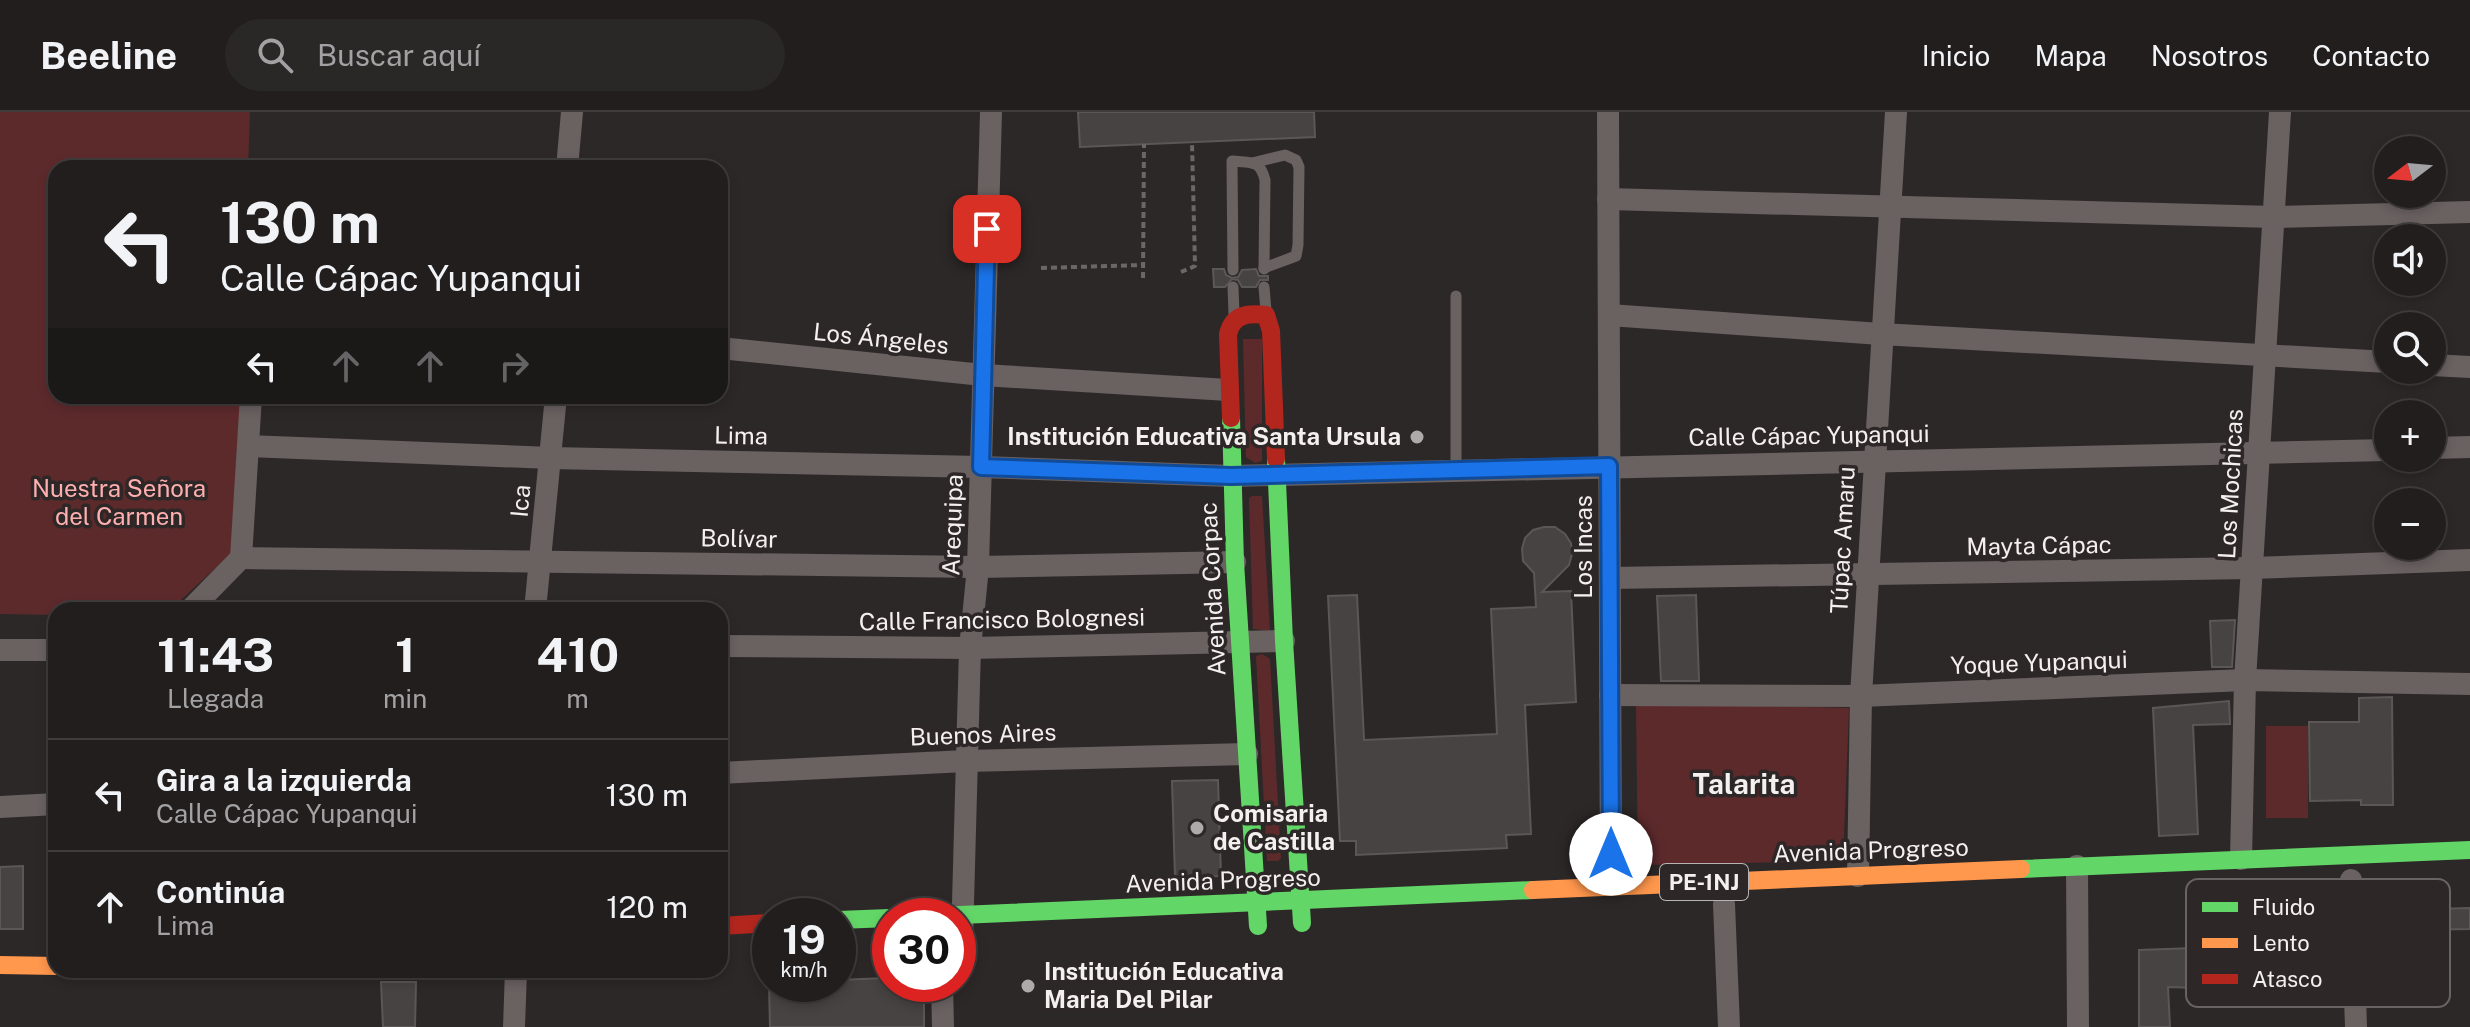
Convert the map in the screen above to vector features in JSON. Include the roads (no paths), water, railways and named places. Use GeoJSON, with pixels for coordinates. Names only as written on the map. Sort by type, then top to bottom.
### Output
{"type":"FeatureCollection","features":[{"type":"Feature","properties":{"kind":"main road"},"geometry":{"type":"LineString","coordinates":[[1234,320],[1249,313],[1266,315],[1271,331],[1284,641],[1302,902],[1280,924]]}},
{"type":"Feature","properties":{"kind":"main road","name":"Avenida Corpac"},"geometry":{"type":"LineString","coordinates":[[1234,320],[1228,334],[1231,476],[1257,904],[1280,924]]}},
{"type":"Feature","properties":{"kind":"main road","name":"Avenida Progreso"},"geometry":{"type":"LineString","coordinates":[[976,915],[2470,850]]}},
{"type":"Feature","properties":{"kind":"main road"},"geometry":{"type":"LineString","coordinates":[[2053,892],[2085,890]]}},
{"type":"Feature","properties":{"kind":"main road","name":"Avenida Progreso"},"geometry":{"type":"LineString","coordinates":[[1239,926],[1322,923]]}},
{"type":"Feature","properties":{"kind":"main road"},"geometry":{"type":"LineString","coordinates":[[728,926],[752,924]]}},
{"type":"Feature","properties":{"kind":"main road"},"geometry":{"type":"LineString","coordinates":[[0,965],[48,966]]}},
{"type":"Feature","properties":{"kind":"street"},"geometry":{"type":"LineString","coordinates":[[568,160],[572,112]]}},
{"type":"Feature","properties":{"kind":"street","name":"Arequipa"},"geometry":{"type":"LineString","coordinates":[[947,898],[966,761],[970,648],[978,567],[991,112]]}},
{"type":"Feature","properties":{"kind":"street","name":"Los Incas"},"geometry":{"type":"LineString","coordinates":[[1608,112],[1611,885]]}},
{"type":"Feature","properties":{"kind":"street","name":"Túpac Amaru"},"geometry":{"type":"LineString","coordinates":[[1858,876],[1861,696],[1896,112]]}},
{"type":"Feature","properties":{"kind":"street","name":"Los Mochicas"},"geometry":{"type":"LineString","coordinates":[[2241,859],[2245,680],[2280,112]]}},
{"type":"Feature","properties":{"kind":"street"},"geometry":{"type":"LineString","coordinates":[[1608,199],[2274,217],[2470,212]]}},
{"type":"Feature","properties":{"kind":"street"},"geometry":{"type":"LineString","coordinates":[[1609,315],[1881,334],[2374,361]]}},
{"type":"Feature","properties":{"kind":"street","name":"Los Ángeles"},"geometry":{"type":"LineString","coordinates":[[728,349],[983,375],[1228,390]]}},
{"type":"Feature","properties":{"kind":"street"},"geometry":{"type":"LineString","coordinates":[[2446,366],[2470,367]]}},
{"type":"Feature","properties":{"kind":"street"},"geometry":{"type":"LineString","coordinates":[[198,602],[241,558],[251,404]]}},
{"type":"Feature","properties":{"kind":"street","name":"Ica"},"geometry":{"type":"LineString","coordinates":[[536,602],[555,404]]}},
{"type":"Feature","properties":{"kind":"street","name":"Lima"},"geometry":{"type":"LineString","coordinates":[[249,446],[551,458],[1231,476]]}},
{"type":"Feature","properties":{"kind":"street"},"geometry":{"type":"LineString","coordinates":[[2446,448],[2470,447]]}},
{"type":"Feature","properties":{"kind":"street","name":"Calle Cápac Yupanqui"},"geometry":{"type":"LineString","coordinates":[[1231,476],[2374,450]]}},
{"type":"Feature","properties":{"kind":"street","name":"Bolívar"},"geometry":{"type":"LineString","coordinates":[[241,558],[978,567],[1235,562]]}},
{"type":"Feature","properties":{"kind":"street","name":"Mayta Cápac"},"geometry":{"type":"LineString","coordinates":[[1610,578],[2252,568],[2470,560]]}},
{"type":"Feature","properties":{"kind":"street","name":"Calle Francisco Bolognesi"},"geometry":{"type":"LineString","coordinates":[[728,646],[970,648],[1284,641]]}},
{"type":"Feature","properties":{"kind":"street"},"geometry":{"type":"LineString","coordinates":[[0,650],[48,650]]}},
{"type":"Feature","properties":{"kind":"street","name":"Yoque Yupanqui"},"geometry":{"type":"LineString","coordinates":[[1610,695],[1861,696],[2245,680],[2470,684]]}},
{"type":"Feature","properties":{"kind":"street","name":"Buenos Aires"},"geometry":{"type":"LineString","coordinates":[[728,773],[966,761],[1247,754]]}},
{"type":"Feature","properties":{"kind":"street"},"geometry":{"type":"LineString","coordinates":[[0,807],[48,804]]}},
{"type":"Feature","properties":{"kind":"street"},"geometry":{"type":"LineString","coordinates":[[2077,866],[2085,890],[2078,1027]]}},
{"type":"Feature","properties":{"kind":"street"},"geometry":{"type":"LineString","coordinates":[[1724,904],[1729,1027]]}},
{"type":"Feature","properties":{"kind":"street"},"geometry":{"type":"LineString","coordinates":[[514,1027],[516,978]]}},
{"type":"Feature","properties":{"kind":"street"},"geometry":{"type":"LineString","coordinates":[[942,1002],[943,1027]]}},
{"type":"Feature","properties":{"kind":"street"},"geometry":{"type":"LineString","coordinates":[[2355,1007],[2356,1027]]}},
{"type":"Feature","properties":{"kind":"lane"},"geometry":{"type":"LineString","coordinates":[[1233,270],[1232,161],[1252,163],[1285,155],[1296,160],[1299,167],[1298,245],[1296,256],[1264,269],[1265,180],[1262,169],[1252,163]]}},
{"type":"Feature","properties":{"kind":"lane"},"geometry":{"type":"LineString","coordinates":[[1233,287],[1234,320]]}},
{"type":"Feature","properties":{"kind":"lane"},"geometry":{"type":"LineString","coordinates":[[1264,287],[1266,315]]}},
{"type":"Feature","properties":{"kind":"lane"},"geometry":{"type":"LineString","coordinates":[[1456,296],[1456,470]]}},
{"type":"Feature","properties":{"kind":"place","name":"Institución Educativa Santa Ursula"},"geometry":{"type":"Point","coordinates":[1417,437]}},
{"type":"Feature","properties":{"kind":"place","name":"Comisaria de Castilla"},"geometry":{"type":"Point","coordinates":[1197,828]}},
{"type":"Feature","properties":{"kind":"place","name":"Institución Educativa Maria Del Pilar"},"geometry":{"type":"Point","coordinates":[1028,986]}},
{"type":"Feature","properties":{"kind":"district","name":"Talarita"},"geometry":{"type":"Point","coordinates":[1744,784]}},
{"type":"Feature","properties":{"kind":"park label","name":"Nuestra Señora del Carmen"},"geometry":{"type":"Point","coordinates":[119,503]}}]}
